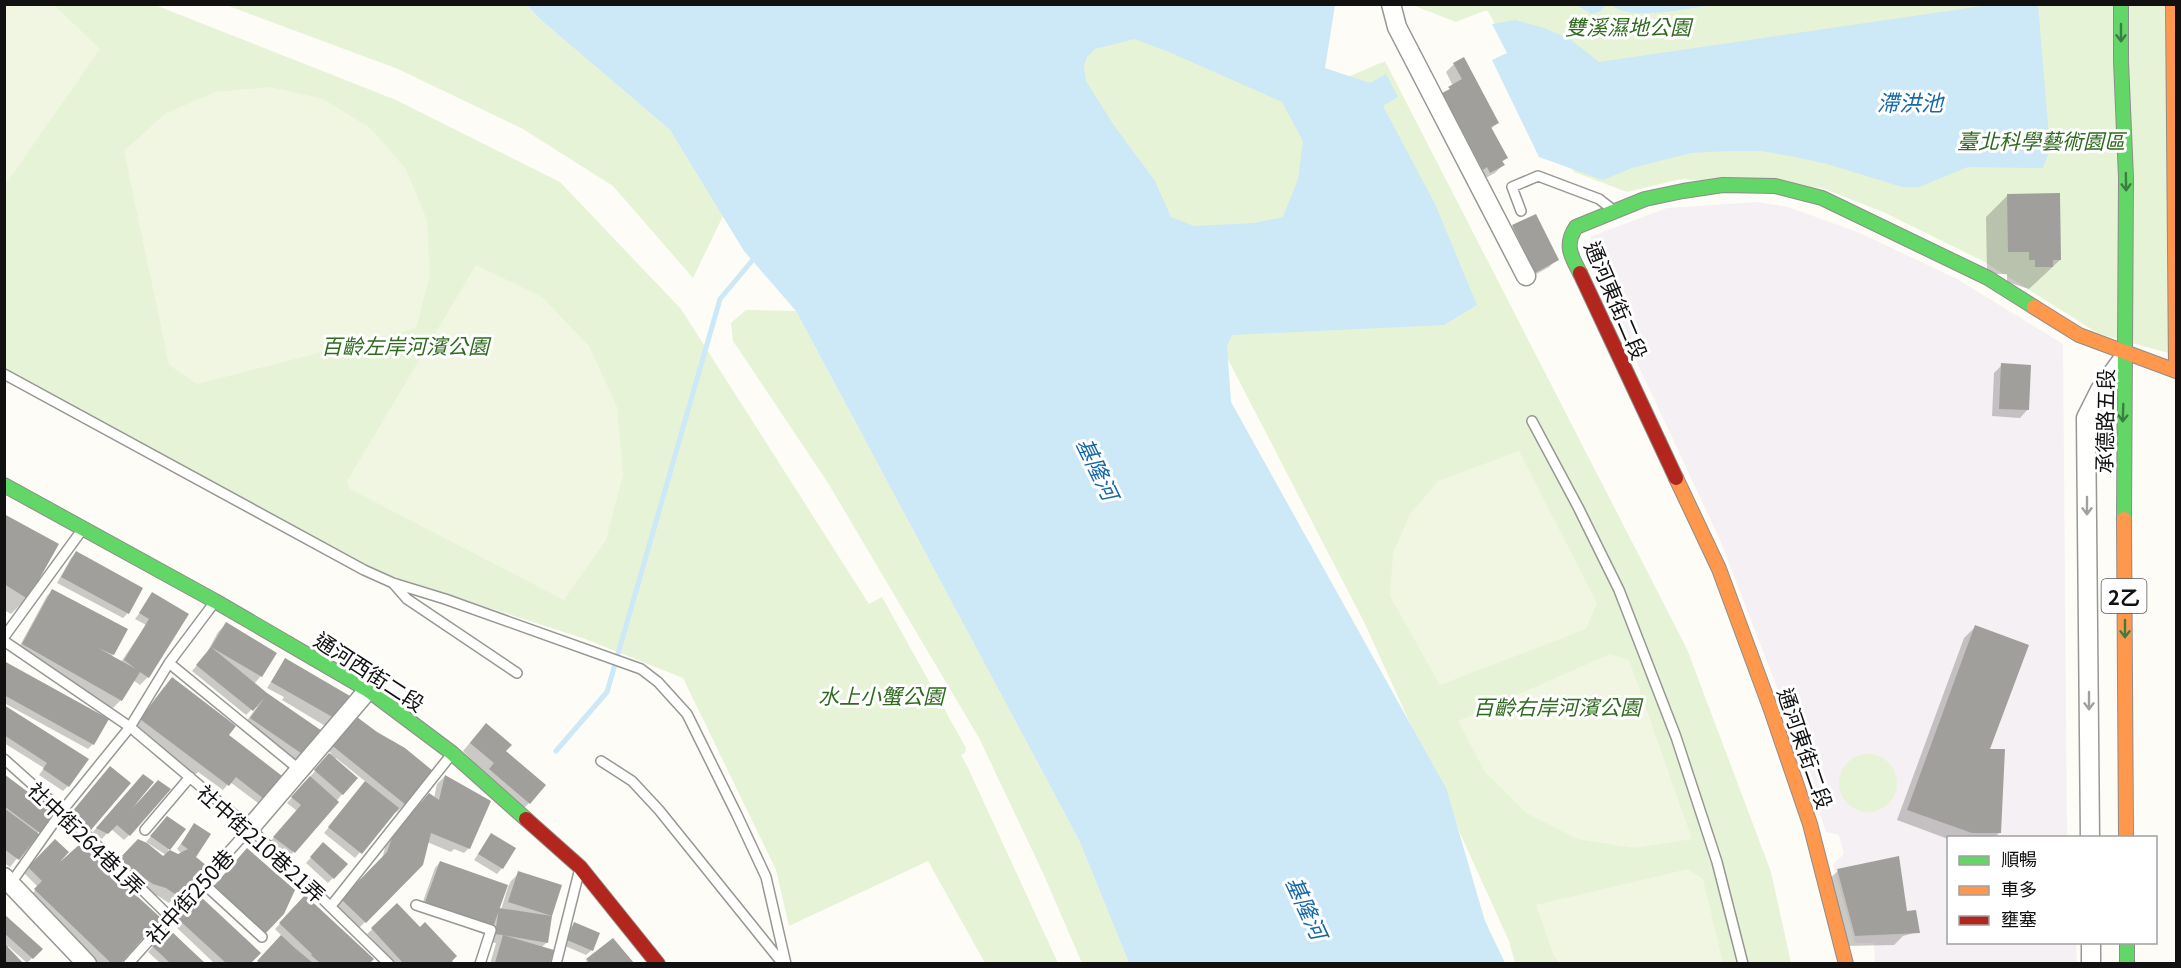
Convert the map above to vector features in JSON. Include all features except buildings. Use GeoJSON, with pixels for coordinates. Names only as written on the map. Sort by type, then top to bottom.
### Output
{"type":"FeatureCollection","features":[{"type":"Feature","properties":{"kind":"street"},"geometry":{"type":"LineString","coordinates":[[1391,4],[1397,27],[1526,276]]}},
{"type":"Feature","properties":{"kind":"street","name":"承德路五段"},"geometry":{"type":"LineString","coordinates":[[2121,4],[2126,178],[2126,354],[2123,416],[2126,836]]}},
{"type":"Feature","properties":{"kind":"street"},"geometry":{"type":"LineString","coordinates":[[2173,4],[2176,371]]}},
{"type":"Feature","properties":{"kind":"street","name":"通河東街二段"},"geometry":{"type":"LineString","coordinates":[[1846,963],[1810,824],[1719,569],[1570,254],[1569,237],[1576,227],[1646,199],[1723,185],[1775,186],[1822,198],[1988,278],[2079,335],[2176,371]]}},
{"type":"Feature","properties":{"kind":"street"},"geometry":{"type":"LineString","coordinates":[[2090,836],[2086,418],[2100,390],[2126,354]]}},
{"type":"Feature","properties":{"kind":"street","name":"通河西街二段"},"geometry":{"type":"LineString","coordinates":[[4,485],[215,601],[368,690],[452,753],[580,867],[658,963]]}},
{"type":"Feature","properties":{"kind":"street"},"geometry":{"type":"LineString","coordinates":[[250,828],[368,690]]}},
{"type":"Feature","properties":{"kind":"street"},"geometry":{"type":"LineString","coordinates":[[8,880],[87,963]]}},
{"type":"Feature","properties":{"kind":"street"},"geometry":{"type":"LineString","coordinates":[[2091,944],[2091,963]]}},
{"type":"Feature","properties":{"kind":"street"},"geometry":{"type":"LineString","coordinates":[[2127,944],[2127,963]]}},
{"type":"Feature","properties":{"kind":"lane"},"geometry":{"type":"LineString","coordinates":[[1521,211],[1512,187],[1538,176],[1599,199],[1614,210]]}},
{"type":"Feature","properties":{"kind":"lane"},"geometry":{"type":"LineString","coordinates":[[4,374],[364,570],[393,583],[445,599],[641,669],[666,690],[687,714],[737,815],[766,877],[785,963]]}},
{"type":"Feature","properties":{"kind":"lane"},"geometry":{"type":"LineString","coordinates":[[1532,421],[1578,507],[1618,590],[1668,716],[1717,862],[1743,963]]}},
{"type":"Feature","properties":{"kind":"lane"},"geometry":{"type":"LineString","coordinates":[[4,639],[83,528]]}},
{"type":"Feature","properties":{"kind":"lane"},"geometry":{"type":"LineString","coordinates":[[393,583],[407,599],[517,673]]}},
{"type":"Feature","properties":{"kind":"lane"},"geometry":{"type":"LineString","coordinates":[[8,880],[130,727],[169,663],[215,601]]}},
{"type":"Feature","properties":{"kind":"lane","name":"社中街210巷21弄"},"geometry":{"type":"LineString","coordinates":[[4,639],[130,727],[190,777],[250,828],[331,906],[383,961]]}},
{"type":"Feature","properties":{"kind":"lane"},"geometry":{"type":"LineString","coordinates":[[169,663],[301,771]]}},
{"type":"Feature","properties":{"kind":"lane"},"geometry":{"type":"LineString","coordinates":[[331,906],[452,753]]}},
{"type":"Feature","properties":{"kind":"lane","name":"社中街264巷1弄"},"geometry":{"type":"LineString","coordinates":[[4,759],[62,811],[170,917]]}},
{"type":"Feature","properties":{"kind":"lane"},"geometry":{"type":"LineString","coordinates":[[601,761],[632,781],[659,810],[785,963]]}},
{"type":"Feature","properties":{"kind":"lane"},"geometry":{"type":"LineString","coordinates":[[145,830],[190,777]]}},
{"type":"Feature","properties":{"kind":"lane","name":"社中街250巷"},"geometry":{"type":"LineString","coordinates":[[128,963],[250,828]]}},
{"type":"Feature","properties":{"kind":"lane"},"geometry":{"type":"LineString","coordinates":[[556,963],[580,867]]}},
{"type":"Feature","properties":{"kind":"lane"},"geometry":{"type":"LineString","coordinates":[[202,882],[262,937]]}},
{"type":"Feature","properties":{"kind":"lane"},"geometry":{"type":"LineString","coordinates":[[416,904],[491,930],[480,963]]}},
{"type":"Feature","properties":{"kind":"shaded area"},"geometry":{"type":"Polygon","coordinates":[[[1758,202],[1788,207],[1860,233],[1957,279],[2063,344],[2067,836],[1947,836],[1947,944],[2076,944],[2077,963],[1875,963],[1874,943],[1855,943],[1833,864],[1844,854],[1839,835],[1826,832],[1785,708],[1720,540],[1584,249],[1592,236],[1667,208],[1758,202]]]}},
{"type":"Feature","properties":{"kind":"green space"},"geometry":{"type":"Polygon","coordinates":[[[5,4],[54,5],[100,49],[5,185],[5,4]]]}},
{"type":"Feature","properties":{"kind":"green space","name":"百齡左岸河濱公園"},"geometry":{"type":"Polygon","coordinates":[[[4,5],[155,5],[396,100],[560,182],[681,309],[869,604],[882,597],[966,748],[966,752],[961,755],[1058,963],[985,963],[928,861],[789,926],[776,870],[683,678],[585,639],[364,567],[5,373],[4,5]]]}},
{"type":"Feature","properties":{"kind":"green space"},"geometry":{"type":"Polygon","coordinates":[[[226,5],[527,5],[541,20],[670,130],[723,216],[693,278],[613,186],[523,129],[398,69],[226,5]]]}},
{"type":"Feature","properties":{"kind":"green space","name":"臺北科學藝術園區"},"geometry":{"type":"Polygon","coordinates":[[[1412,5],[2176,5],[2176,355],[2099,334],[1983,261],[1883,212],[1822,188],[1681,179],[1627,192],[1574,172],[1488,11],[1456,22],[1412,5]]]}},
{"type":"Feature","properties":{"kind":"green space","name":"百齡右岸河濱公園"},"geometry":{"type":"Polygon","coordinates":[[[1142,31],[1325,87],[1385,61],[1687,649],[1771,872],[1791,963],[1515,963],[1509,941],[1365,624],[1074,62],[1104,42],[1142,31]]]}},
{"type":"Feature","properties":{"kind":"green space"},"geometry":{"type":"Polygon","coordinates":[[[270,87],[323,99],[370,128],[406,169],[427,220],[430,275],[416,328],[197,384],[169,365],[124,151],[165,114],[215,92],[270,87]]]}},
{"type":"Feature","properties":{"kind":"green space"},"geometry":{"type":"Polygon","coordinates":[[[476,265],[542,297],[589,346],[617,407],[623,475],[606,540],[564,600],[350,489],[347,481],[476,265]]]}},
{"type":"Feature","properties":{"kind":"green space"},"geometry":{"type":"Polygon","coordinates":[[[746,310],[796,311],[1079,840],[1129,963],[1082,963],[1043,873],[979,738],[828,483],[733,341],[731,323],[746,310]]]}},
{"type":"Feature","properties":{"kind":"green space"},"geometry":{"type":"Polygon","coordinates":[[[1519,451],[1597,603],[1586,629],[1440,685],[1390,596],[1393,553],[1410,514],[1438,481],[1519,451]]]}},
{"type":"Feature","properties":{"kind":"green space"},"geometry":{"type":"Polygon","coordinates":[[[1610,654],[1629,660],[1692,839],[1634,848],[1577,839],[1526,813],[1485,772],[1458,721],[1610,654]]]}},
{"type":"Feature","properties":{"kind":"green space"},"geometry":{"type":"Polygon","coordinates":[[[1868,754],[1884,759],[1892,767],[1897,783],[1892,799],[1884,807],[1868,812],[1852,807],[1844,799],[1839,783],[1844,767],[1852,759],[1868,754]]]}},
{"type":"Feature","properties":{"kind":"green space"},"geometry":{"type":"Polygon","coordinates":[[[1688,869],[1703,879],[1723,963],[1561,964],[1554,956],[1536,905],[1688,869]]]}},
{"type":"Feature","properties":{"kind":"water","name":"滯洪池"},"geometry":{"type":"Polygon","coordinates":[[[1996,4],[2038,5],[2050,149],[2043,168],[1968,167],[1919,187],[1902,187],[1827,164],[1761,151],[1691,153],[1632,168],[1603,180],[1539,157],[1492,60],[1507,53],[1492,24],[1515,20],[1544,28],[1570,39],[1599,62],[1996,4]]]}},
{"type":"Feature","properties":{"kind":"water","name":"基隆河"},"geometry":{"type":"Polygon","coordinates":[[[527,5],[1335,5],[1325,68],[1370,83],[1386,74],[1398,97],[1383,106],[1435,204],[1477,305],[1444,325],[1232,335],[1227,346],[1231,402],[1446,788],[1485,921],[1505,963],[1129,963],[1079,840],[796,311],[744,251],[670,130],[541,20],[527,5]],[[1134,39],[1095,49],[1087,57],[1084,66],[1086,81],[1113,124],[1155,181],[1171,217],[1194,226],[1254,223],[1283,217],[1298,179],[1303,141],[1282,102],[1134,39]]]}},
{"type":"Feature","properties":{"kind":"water"},"geometry":{"type":"Polygon","coordinates":[[[1576,5],[1605,5],[1600,12],[1591,14],[1576,5]]]}},
{"type":"Feature","properties":{"kind":"water"},"geometry":{"type":"Polygon","coordinates":[[[1612,5],[1712,5],[1675,11],[1632,13],[1612,5]]]}},
{"type":"Feature","properties":{"kind":"waterway"},"geometry":{"type":"LineString","coordinates":[[556,751],[607,692],[720,299],[757,255]]}},
{"type":"Feature","properties":{"kind":"traffic: fast"},"geometry":{"type":"LineString","coordinates":[[2121,4],[2126,178],[2124,519]]}},
{"type":"Feature","properties":{"kind":"traffic: fast"},"geometry":{"type":"LineString","coordinates":[[1580,273],[1570,250],[1570,239],[1576,227],[1645,199],[1683,191],[1723,185],[1775,186],[1822,198],[1988,278],[2034,307]]}},
{"type":"Feature","properties":{"kind":"traffic: fast"},"geometry":{"type":"LineString","coordinates":[[4,485],[215,601],[368,690],[452,753],[526,819]]}},
{"type":"Feature","properties":{"kind":"traffic: fast"},"geometry":{"type":"LineString","coordinates":[[2127,944],[2127,964]]}},
{"type":"Feature","properties":{"kind":"traffic: slow"},"geometry":{"type":"LineString","coordinates":[[2173,4],[2176,371]]}},
{"type":"Feature","properties":{"kind":"traffic: slow"},"geometry":{"type":"LineString","coordinates":[[2034,307],[2079,335],[2176,371]]}},
{"type":"Feature","properties":{"kind":"traffic: slow"},"geometry":{"type":"LineString","coordinates":[[1676,478],[1719,569],[1770,707],[1810,824],[1846,964]]}},
{"type":"Feature","properties":{"kind":"traffic: slow"},"geometry":{"type":"LineString","coordinates":[[2124,519],[2126,836]]}},
{"type":"Feature","properties":{"kind":"traffic: jam"},"geometry":{"type":"LineString","coordinates":[[1580,273],[1676,478]]}},
{"type":"Feature","properties":{"kind":"traffic: jam"},"geometry":{"type":"LineString","coordinates":[[526,819],[580,867],[658,964]]}},
{"type":"Feature","properties":{"kind":"park label","name":"雙溪濕地公園"},"geometry":{"type":"Point","coordinates":[1628,26]}},
{"type":"Feature","properties":{"kind":"park label","name":"水上小蟹公園"},"geometry":{"type":"Point","coordinates":[881,695]}}]}
